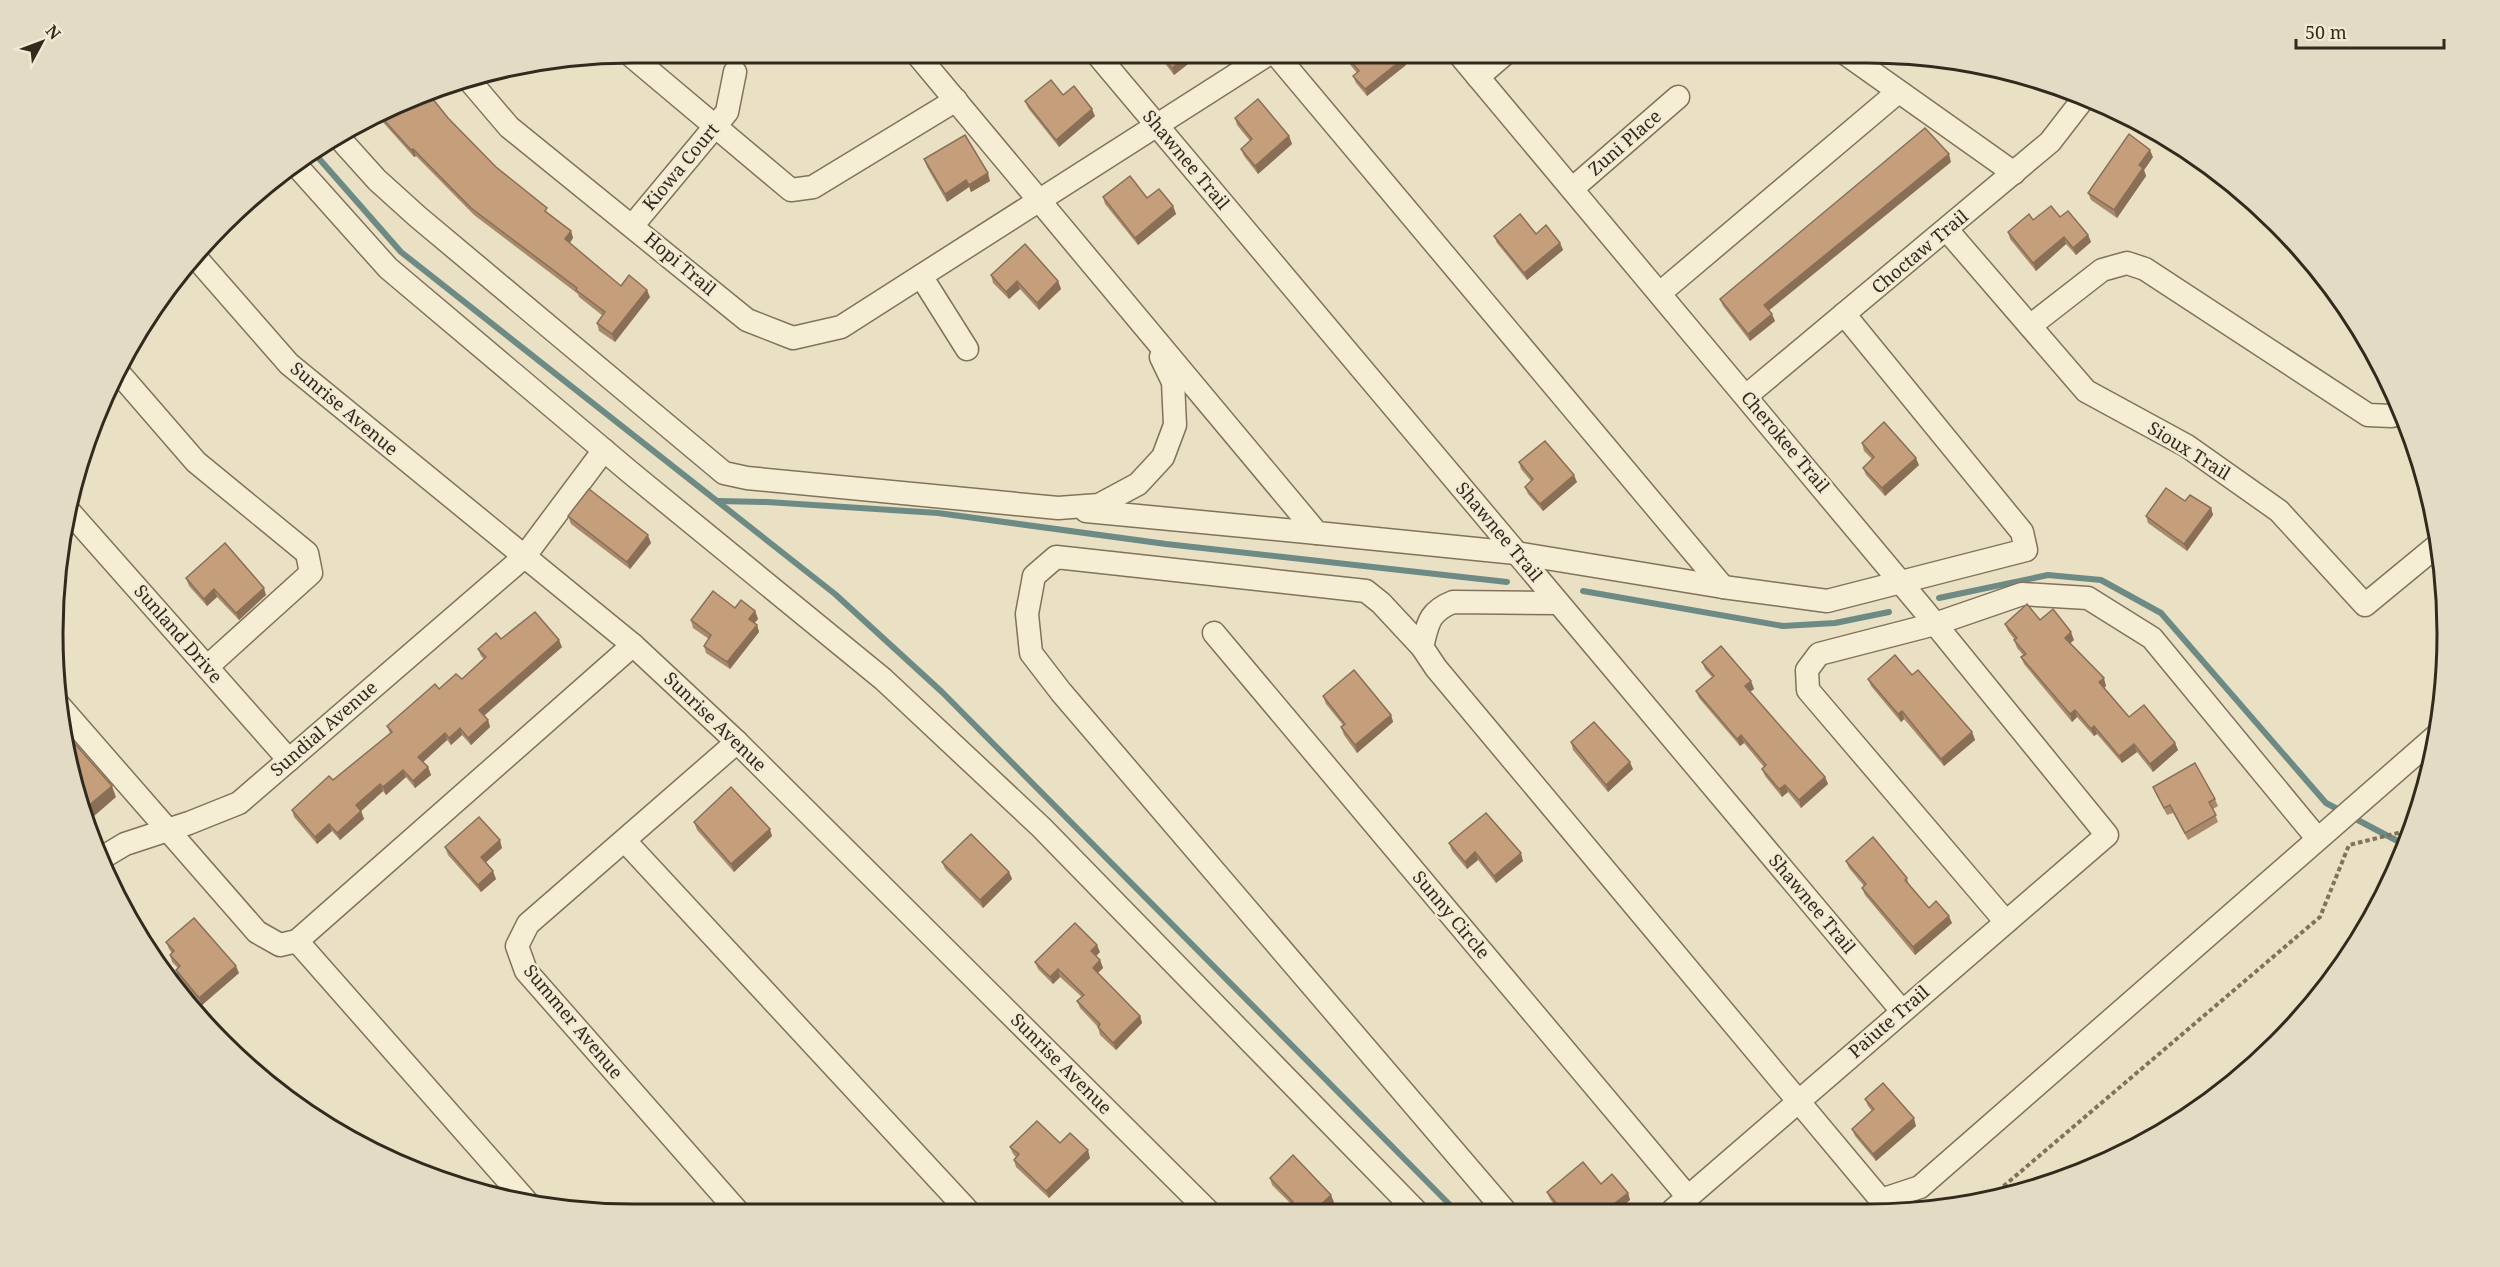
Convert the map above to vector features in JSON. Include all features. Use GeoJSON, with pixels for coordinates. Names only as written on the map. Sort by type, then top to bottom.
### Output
{"type":"FeatureCollection","features":[{"type":"Feature","properties":{"kind":"street"},"geometry":{"type":"LineString","coordinates":[[640,63],[791,190],[813,187],[956,100]]}},
{"type":"Feature","properties":{"kind":"street"},"geometry":{"type":"LineString","coordinates":[[925,63],[1317,533]]}},
{"type":"Feature","properties":{"kind":"street","name":"Shawnee Trail"},"geometry":{"type":"LineString","coordinates":[[1104,63],[1902,1011]]}},
{"type":"Feature","properties":{"kind":"street","name":"Hopi Trail"},"geometry":{"type":"LineString","coordinates":[[474,86],[509,127],[633,225],[747,320],[793,338],[841,327],[1254,63]]}},
{"type":"Feature","properties":{"kind":"street"},"geometry":{"type":"LineString","coordinates":[[1283,63],[1723,587]]}},
{"type":"Feature","properties":{"kind":"street","name":"Cherokee Trail"},"geometry":{"type":"LineString","coordinates":[[1466,63],[1746,396],[2107,835]]}},
{"type":"Feature","properties":{"kind":"street"},"geometry":{"type":"LineString","coordinates":[[1478,77],[1494,63]]}},
{"type":"Feature","properties":{"kind":"street"},"geometry":{"type":"LineString","coordinates":[[1858,63],[2013,173]]}},
{"type":"Feature","properties":{"kind":"street","name":"Kiowa Court"},"geometry":{"type":"LineString","coordinates":[[633,225],[727,112],[735,72]]}},
{"type":"Feature","properties":{"kind":"street"},"geometry":{"type":"LineString","coordinates":[[1660,293],[1898,92]]}},
{"type":"Feature","properties":{"kind":"street","name":"Zuni Place"},"geometry":{"type":"LineString","coordinates":[[1572,189],[1678,97]]}},
{"type":"Feature","properties":{"kind":"street","name":"Choctaw Trail"},"geometry":{"type":"LineString","coordinates":[[1746,396],[2050,142],[2079,104]]}},
{"type":"Feature","properties":{"kind":"street"},"geometry":{"type":"LineString","coordinates":[[343,142],[377,180],[418,217],[724,473],[747,478],[1516,553],[1723,587],[1827,601],[2026,550],[2022,532],[1844,314]]}},
{"type":"Feature","properties":{"kind":"street"},"geometry":{"type":"LineString","coordinates":[[301,170],[388,268],[882,679],[1041,827],[1409,1204]]}},
{"type":"Feature","properties":{"kind":"street","name":"Sioux Trail"},"geometry":{"type":"LineString","coordinates":[[1947,230],[2086,391],[2187,446],[2279,511],[2365,605],[2431,551]]}},
{"type":"Feature","properties":{"kind":"street","name":"Sunrise Avenue"},"geometry":{"type":"LineString","coordinates":[[200,263],[289,364],[633,645],[737,742],[1201,1204]]}},
{"type":"Feature","properties":{"kind":"street"},"geometry":{"type":"LineString","coordinates":[[2030,326],[2102,270],[2127,263],[2145,269],[2368,415],[2394,414]]}},
{"type":"Feature","properties":{"kind":"street"},"geometry":{"type":"LineString","coordinates":[[921,276],[967,348]]}},
{"type":"Feature","properties":{"kind":"street"},"geometry":{"type":"LineString","coordinates":[[1058,508],[1099,505],[1138,484],[1163,457],[1175,425],[1173,382],[1149,331]]}},
{"type":"Feature","properties":{"kind":"street"},"geometry":{"type":"LineString","coordinates":[[123,378],[196,462],[307,553],[311,573],[207,667]]}},
{"type":"Feature","properties":{"kind":"street","name":"Sundial Avenue"},"geometry":{"type":"LineString","coordinates":[[108,855],[125,844],[239,803],[524,557],[604,450]]}},
{"type":"Feature","properties":{"kind":"street","name":"Sunland Drive"},"geometry":{"type":"LineString","coordinates":[[75,517],[289,760]]}},
{"type":"Feature","properties":{"kind":"street"},"geometry":{"type":"LineString","coordinates":[[1499,1204],[1031,654],[1027,614],[1034,576],[1056,557],[1366,591],[1381,603],[1422,648],[1436,668],[1881,1200],[1920,1187],[2426,745]]}},
{"type":"Feature","properties":{"kind":"street"},"geometry":{"type":"LineString","coordinates":[[2006,922],[1808,690],[1807,670],[1819,654],[1935,624],[2022,594],[2088,598],[2152,638],[2317,838]]}},
{"type":"Feature","properties":{"kind":"street"},"geometry":{"type":"LineString","coordinates":[[1422,648],[1428,625],[1438,608],[1453,602],[1558,603]]}},
{"type":"Feature","properties":{"kind":"street","name":"Sunny Circle"},"geometry":{"type":"LineString","coordinates":[[1214,633],[1680,1204]]}},
{"type":"Feature","properties":{"kind":"street"},"geometry":{"type":"LineString","coordinates":[[70,717],[257,932],[280,945],[297,941],[633,645]]}},
{"type":"Feature","properties":{"kind":"street","name":"Summer Avenue"},"geometry":{"type":"LineString","coordinates":[[731,1204],[526,971],[517,946],[528,924],[737,742]]}},
{"type":"Feature","properties":{"kind":"street","name":"Paiute Trail"},"geometry":{"type":"LineString","coordinates":[[1680,1204],[2107,835]]}},
{"type":"Feature","properties":{"kind":"street"},"geometry":{"type":"LineString","coordinates":[[625,841],[962,1204]]}},
{"type":"Feature","properties":{"kind":"street"},"geometry":{"type":"LineString","coordinates":[[297,941],[518,1192]]}},
{"type":"Feature","properties":{"kind":"path"},"geometry":{"type":"LineString","coordinates":[[2002,1188],[2320,917],[2349,845],[2401,832]]}},
{"type":"Feature","properties":{"kind":"building"},"geometry":{"type":"Polygon","coordinates":[[[1168,63],[1178,63],[1172,68],[1168,63]]]}},
{"type":"Feature","properties":{"kind":"building"},"geometry":{"type":"Polygon","coordinates":[[[1352,63],[1398,63],[1365,89],[1353,76],[1359,71],[1352,63]]]}},
{"type":"Feature","properties":{"kind":"building"},"geometry":{"type":"Polygon","coordinates":[[[1051,80],[1063,95],[1074,86],[1092,109],[1056,140],[1025,101],[1051,80]]]}},
{"type":"Feature","properties":{"kind":"building"},"geometry":{"type":"Polygon","coordinates":[[[433,99],[496,167],[547,208],[545,211],[571,231],[565,239],[621,286],[629,275],[647,290],[612,334],[597,323],[605,312],[471,208],[413,149],[411,150],[384,120],[433,99]]]}},
{"type":"Feature","properties":{"kind":"building"},"geometry":{"type":"Polygon","coordinates":[[[1258,99],[1289,136],[1255,166],[1241,149],[1252,139],[1235,118],[1258,99]]]}},
{"type":"Feature","properties":{"kind":"building"},"geometry":{"type":"Polygon","coordinates":[[[1925,128],[1949,154],[1764,305],[1772,314],[1748,334],[1720,299],[1925,128]]]}},
{"type":"Feature","properties":{"kind":"building"},"geometry":{"type":"Polygon","coordinates":[[[2129,134],[2150,150],[2139,165],[2143,168],[2114,210],[2088,193],[2129,134]]]}},
{"type":"Feature","properties":{"kind":"building"},"geometry":{"type":"Polygon","coordinates":[[[965,135],[988,173],[969,185],[966,180],[945,194],[924,159],[965,135]]]}},
{"type":"Feature","properties":{"kind":"building"},"geometry":{"type":"Polygon","coordinates":[[[1130,176],[1147,198],[1159,189],[1173,206],[1135,238],[1103,197],[1130,176]]]}},
{"type":"Feature","properties":{"kind":"building"},"geometry":{"type":"Polygon","coordinates":[[[2051,206],[2060,217],[2068,211],[2088,235],[2073,248],[2064,237],[2033,263],[2008,232],[2029,214],[2033,220],[2051,206]]]}},
{"type":"Feature","properties":{"kind":"building"},"geometry":{"type":"Polygon","coordinates":[[[1520,214],[1536,234],[1546,225],[1560,243],[1524,273],[1494,236],[1520,214]]]}},
{"type":"Feature","properties":{"kind":"building"},"geometry":{"type":"Polygon","coordinates":[[[1025,244],[1058,281],[1037,303],[1017,281],[1006,292],[991,275],[1025,244]]]}},
{"type":"Feature","properties":{"kind":"building"},"geometry":{"type":"Polygon","coordinates":[[[1884,422],[1916,458],[1882,488],[1863,468],[1874,457],[1862,443],[1884,422]]]}},
{"type":"Feature","properties":{"kind":"building"},"geometry":{"type":"Polygon","coordinates":[[[1545,441],[1574,475],[1540,504],[1525,487],[1533,479],[1519,462],[1545,441]]]}},
{"type":"Feature","properties":{"kind":"building"},"geometry":{"type":"Polygon","coordinates":[[[2166,488],[2185,501],[2190,495],[2211,508],[2184,544],[2146,516],[2166,488]]]}},
{"type":"Feature","properties":{"kind":"building"},"geometry":{"type":"Polygon","coordinates":[[[589,489],[648,535],[627,562],[568,516],[589,489]]]}},
{"type":"Feature","properties":{"kind":"building"},"geometry":{"type":"Polygon","coordinates":[[[225,543],[264,588],[236,613],[214,589],[204,599],[186,578],[225,543]]]}},
{"type":"Feature","properties":{"kind":"building"},"geometry":{"type":"Polygon","coordinates":[[[713,591],[735,608],[741,600],[755,611],[749,619],[757,625],[727,662],[704,646],[711,635],[691,620],[713,591]]]}},
{"type":"Feature","properties":{"kind":"building"},"geometry":{"type":"Polygon","coordinates":[[[2027,604],[2040,620],[2053,609],[2071,632],[2065,638],[2104,678],[2099,682],[2129,717],[2144,705],[2175,743],[2150,764],[2134,744],[2119,756],[2094,726],[2091,729],[2075,710],[2070,714],[2021,657],[2026,654],[2014,640],[2017,638],[2005,624],[2027,604]]]}},
{"type":"Feature","properties":{"kind":"building"},"geometry":{"type":"Polygon","coordinates":[[[535,612],[559,640],[479,710],[488,720],[468,738],[460,728],[449,738],[445,733],[418,757],[428,767],[413,781],[403,770],[383,787],[380,784],[356,805],[361,811],[337,833],[329,824],[315,837],[292,810],[329,776],[333,780],[392,732],[387,726],[435,684],[439,689],[456,674],[462,679],[486,657],[478,649],[496,633],[501,639],[535,612]]]}},
{"type":"Feature","properties":{"kind":"building"},"geometry":{"type":"Polygon","coordinates":[[[1721,646],[1751,681],[1745,686],[1825,777],[1799,800],[1785,785],[1779,789],[1762,769],[1766,765],[1741,735],[1737,739],[1696,691],[1714,676],[1702,662],[1721,646]]]}},
{"type":"Feature","properties":{"kind":"building"},"geometry":{"type":"Polygon","coordinates":[[[1895,655],[1912,675],[1918,670],[1972,732],[1941,759],[1902,711],[1898,714],[1868,679],[1895,655]]]}},
{"type":"Feature","properties":{"kind":"building"},"geometry":{"type":"Polygon","coordinates":[[[1354,670],[1391,715],[1355,745],[1341,727],[1345,724],[1323,696],[1354,670]]]}},
{"type":"Feature","properties":{"kind":"building"},"geometry":{"type":"Polygon","coordinates":[[[1594,722],[1630,762],[1606,785],[1571,742],[1594,722]]]}},
{"type":"Feature","properties":{"kind":"building"},"geometry":{"type":"Polygon","coordinates":[[[74,742],[112,786],[89,805],[74,742]]]}},
{"type":"Feature","properties":{"kind":"building"},"geometry":{"type":"Polygon","coordinates":[[[2195,763],[2215,799],[2209,802],[2216,815],[2185,833],[2170,805],[2164,808],[2153,787],[2195,763]]]}},
{"type":"Feature","properties":{"kind":"building"},"geometry":{"type":"Polygon","coordinates":[[[731,787],[770,829],[731,864],[694,822],[731,787]]]}},
{"type":"Feature","properties":{"kind":"building"},"geometry":{"type":"Polygon","coordinates":[[[1486,813],[1521,853],[1494,876],[1475,852],[1465,862],[1449,843],[1486,813]]]}},
{"type":"Feature","properties":{"kind":"building"},"geometry":{"type":"Polygon","coordinates":[[[479,817],[500,840],[481,857],[493,871],[478,885],[445,847],[479,817]]]}},
{"type":"Feature","properties":{"kind":"building"},"geometry":{"type":"Polygon","coordinates":[[[971,834],[1009,872],[980,900],[942,862],[971,834]]]}},
{"type":"Feature","properties":{"kind":"building"},"geometry":{"type":"Polygon","coordinates":[[[1873,837],[1929,908],[1936,901],[1949,916],[1913,947],[1862,888],[1866,884],[1846,861],[1873,837]]]}},
{"type":"Feature","properties":{"kind":"building"},"geometry":{"type":"Polygon","coordinates":[[[194,918],[236,966],[199,998],[176,970],[180,966],[170,955],[174,951],[166,942],[194,918]]]}},
{"type":"Feature","properties":{"kind":"building"},"geometry":{"type":"Polygon","coordinates":[[[1075,923],[1097,945],[1091,951],[1100,960],[1093,968],[1140,1016],[1113,1043],[1098,1027],[1100,1024],[1077,1001],[1084,995],[1058,969],[1050,977],[1035,962],[1075,923]]]}},
{"type":"Feature","properties":{"kind":"building"},"geometry":{"type":"Polygon","coordinates":[[[1883,1083],[1914,1118],[1873,1154],[1852,1129],[1874,1109],[1865,1099],[1883,1083]]]}},
{"type":"Feature","properties":{"kind":"building"},"geometry":{"type":"Polygon","coordinates":[[[1037,1121],[1060,1143],[1070,1133],[1088,1150],[1046,1191],[1014,1160],[1019,1154],[1010,1147],[1037,1121]]]}},
{"type":"Feature","properties":{"kind":"building"},"geometry":{"type":"Polygon","coordinates":[[[1293,1155],[1331,1195],[1321,1204],[1291,1204],[1293,1202],[1270,1178],[1293,1155]]]}},
{"type":"Feature","properties":{"kind":"building"},"geometry":{"type":"Polygon","coordinates":[[[1583,1162],[1601,1184],[1612,1174],[1628,1193],[1614,1204],[1557,1204],[1547,1192],[1583,1162]]]}},
{"type":"Feature","properties":{"kind":"waterway"},"geometry":{"type":"LineString","coordinates":[[319,158],[401,252],[835,594],[942,692],[1449,1204]]}},
{"type":"Feature","properties":{"kind":"waterway"},"geometry":{"type":"LineString","coordinates":[[718,501],[938,513],[1166,544],[1507,582]]}},
{"type":"Feature","properties":{"kind":"waterway"},"geometry":{"type":"LineString","coordinates":[[1939,598],[2048,575],[2101,580],[2161,613],[2326,803],[2343,812]]}},
{"type":"Feature","properties":{"kind":"waterway"},"geometry":{"type":"LineString","coordinates":[[1583,591],[1783,626],[1835,623],[1889,612]]}},
{"type":"Feature","properties":{"kind":"waterway"},"geometry":{"type":"LineString","coordinates":[[2352,817],[2398,841]]}}]}
